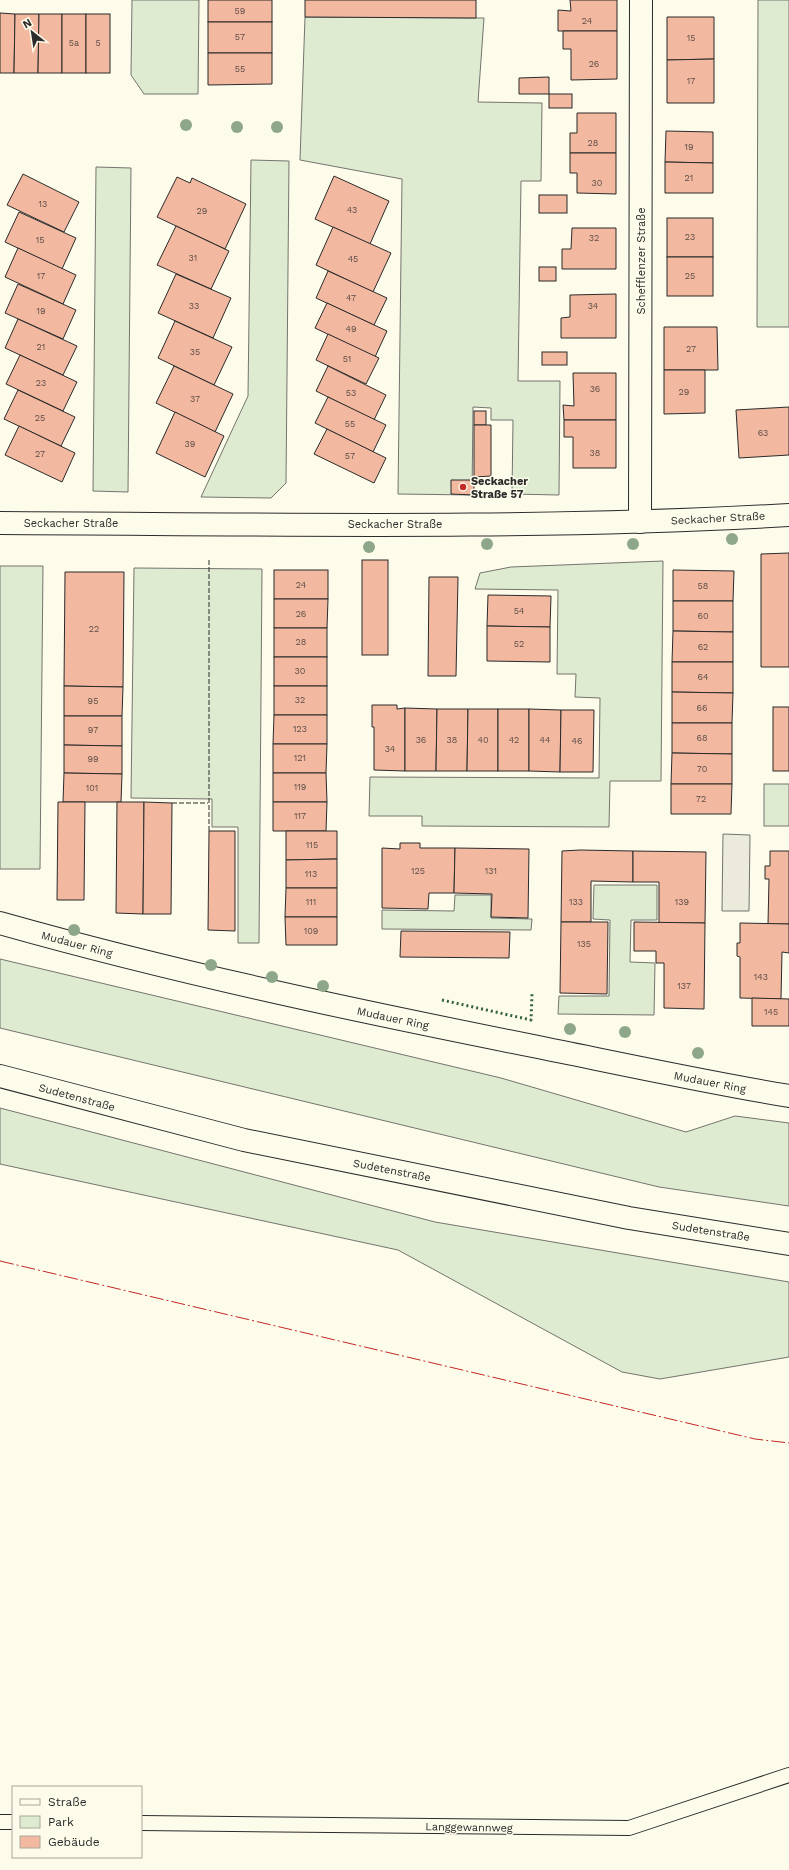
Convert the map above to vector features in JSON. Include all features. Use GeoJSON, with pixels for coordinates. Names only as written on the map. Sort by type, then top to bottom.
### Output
{"type":"FeatureCollection","features":[{"type":"Feature","properties":{"kind":"street","name":"Schefflenzer Straße"},"geometry":{"type":"LineString","coordinates":[[640,522],[641,0]]}},
{"type":"Feature","properties":{"kind":"street","name":"Seckacher Straße"},"geometry":{"type":"LineString","coordinates":[[0,523],[464,525],[640,522],[789,515]]}},
{"type":"Feature","properties":{"kind":"street","name":"Mudauer Ring"},"geometry":{"type":"LineString","coordinates":[[0,923],[181,971],[367,1013],[720,1085],[789,1096]]}},
{"type":"Feature","properties":{"kind":"street","name":"Sudetenstraße"},"geometry":{"type":"LineString","coordinates":[[0,1076],[244,1140],[629,1218],[789,1244]]}},
{"type":"Feature","properties":{"kind":"lane","name":"Langgewannweg"},"geometry":{"type":"LineString","coordinates":[[142,1823],[629,1828],[789,1775]]}},
{"type":"Feature","properties":{"kind":"lane"},"geometry":{"type":"LineString","coordinates":[[0,1822],[12,1822]]}},
{"type":"Feature","properties":{"kind":"green space"},"geometry":{"type":"Polygon","coordinates":[[[132,0],[199,0],[198,94],[144,94],[131,75],[132,0]]]}},
{"type":"Feature","properties":{"kind":"green space"},"geometry":{"type":"Polygon","coordinates":[[[758,0],[789,0],[789,327],[757,327],[758,0]]]}},
{"type":"Feature","properties":{"kind":"green space"},"geometry":{"type":"Polygon","coordinates":[[[305,17],[484,18],[478,102],[542,103],[541,181],[521,181],[518,381],[560,381],[559,495],[512,494],[513,420],[491,420],[491,408],[473,407],[472,495],[398,494],[402,179],[300,160],[305,17]]]}},
{"type":"Feature","properties":{"kind":"green space"},"geometry":{"type":"Polygon","coordinates":[[[251,160],[289,161],[286,483],[271,498],[201,497],[248,396],[251,160]]]}},
{"type":"Feature","properties":{"kind":"green space"},"geometry":{"type":"Polygon","coordinates":[[[96,167],[131,168],[128,492],[93,491],[96,167]]]}},
{"type":"Feature","properties":{"kind":"green space"},"geometry":{"type":"Polygon","coordinates":[[[663,561],[661,781],[610,781],[609,827],[422,826],[422,816],[369,816],[370,777],[599,778],[600,698],[575,697],[576,674],[557,674],[558,590],[475,589],[480,573],[511,567],[663,561]]]}},
{"type":"Feature","properties":{"kind":"green space"},"geometry":{"type":"Polygon","coordinates":[[[0,566],[43,566],[40,869],[0,869],[0,566]]]}},
{"type":"Feature","properties":{"kind":"green space"},"geometry":{"type":"Polygon","coordinates":[[[134,568],[262,569],[259,943],[238,943],[238,827],[212,827],[212,799],[131,798],[134,568]]]}},
{"type":"Feature","properties":{"kind":"green space"},"geometry":{"type":"Polygon","coordinates":[[[764,784],[789,784],[789,826],[764,826],[764,784]]]}},
{"type":"Feature","properties":{"kind":"green space"},"geometry":{"type":"Polygon","coordinates":[[[594,885],[657,885],[657,920],[631,920],[630,962],[655,963],[654,1015],[558,1014],[559,996],[609,996],[610,920],[593,919],[594,885]]]}},
{"type":"Feature","properties":{"kind":"green space"},"geometry":{"type":"Polygon","coordinates":[[[455,895],[491,895],[491,918],[532,919],[531,930],[382,929],[382,910],[454,911],[455,895]]]}},
{"type":"Feature","properties":{"kind":"green space"},"geometry":{"type":"Polygon","coordinates":[[[0,959],[501,1078],[686,1132],[735,1116],[789,1123],[789,1206],[659,1187],[0,1028],[0,959]]]}},
{"type":"Feature","properties":{"kind":"green space"},"geometry":{"type":"Polygon","coordinates":[[[0,1108],[435,1222],[789,1282],[789,1357],[660,1379],[622,1372],[398,1250],[0,1164],[0,1108]]]}},
{"type":"Feature","properties":{"kind":"shaded area"},"geometry":{"type":"Polygon","coordinates":[[[723,834],[750,835],[749,911],[722,911],[723,834]]]}},
{"type":"Feature","properties":{"kind":"building"},"geometry":{"type":"Polygon","coordinates":[[[208,0],[272,0],[272,22],[208,22],[208,0]]]}},
{"type":"Feature","properties":{"kind":"building"},"geometry":{"type":"Polygon","coordinates":[[[305,0],[476,0],[476,18],[305,17],[305,0]]]}},
{"type":"Feature","properties":{"kind":"building"},"geometry":{"type":"Polygon","coordinates":[[[570,0],[617,0],[617,31],[558,31],[558,10],[571,11],[570,0]]]}},
{"type":"Feature","properties":{"kind":"building"},"geometry":{"type":"Polygon","coordinates":[[[0,13],[15,14],[14,73],[0,73],[0,13]]]}},
{"type":"Feature","properties":{"kind":"building"},"geometry":{"type":"Polygon","coordinates":[[[15,14],[39,14],[38,73],[14,73],[15,14]]]}},
{"type":"Feature","properties":{"kind":"building"},"geometry":{"type":"Polygon","coordinates":[[[39,14],[62,14],[62,73],[38,73],[39,14]]]}},
{"type":"Feature","properties":{"kind":"building"},"geometry":{"type":"Polygon","coordinates":[[[62,14],[86,14],[86,73],[62,73],[62,14]]]}},
{"type":"Feature","properties":{"kind":"building"},"geometry":{"type":"Polygon","coordinates":[[[86,14],[110,14],[110,73],[86,73],[86,14]]]}},
{"type":"Feature","properties":{"kind":"building"},"geometry":{"type":"Polygon","coordinates":[[[667,17],[714,17],[714,59],[667,60],[667,17]]]}},
{"type":"Feature","properties":{"kind":"building"},"geometry":{"type":"Polygon","coordinates":[[[208,22],[272,22],[272,53],[208,53],[208,22]]]}},
{"type":"Feature","properties":{"kind":"building"},"geometry":{"type":"Polygon","coordinates":[[[563,31],[617,31],[617,79],[571,80],[571,49],[563,49],[563,31]]]}},
{"type":"Feature","properties":{"kind":"building"},"geometry":{"type":"Polygon","coordinates":[[[208,53],[272,53],[272,84],[208,85],[208,53]]]}},
{"type":"Feature","properties":{"kind":"building"},"geometry":{"type":"Polygon","coordinates":[[[714,59],[714,103],[667,103],[667,60],[714,59]]]}},
{"type":"Feature","properties":{"kind":"building"},"geometry":{"type":"Polygon","coordinates":[[[549,77],[549,94],[519,94],[519,78],[549,77]]]}},
{"type":"Feature","properties":{"kind":"building"},"geometry":{"type":"Polygon","coordinates":[[[549,94],[572,94],[572,108],[549,108],[549,94]]]}},
{"type":"Feature","properties":{"kind":"building"},"geometry":{"type":"Polygon","coordinates":[[[577,113],[616,113],[616,153],[570,153],[570,133],[577,133],[577,113]]]}},
{"type":"Feature","properties":{"kind":"building"},"geometry":{"type":"Polygon","coordinates":[[[666,131],[713,132],[713,163],[665,162],[666,131]]]}},
{"type":"Feature","properties":{"kind":"building"},"geometry":{"type":"Polygon","coordinates":[[[570,153],[616,153],[616,194],[577,193],[577,173],[570,173],[570,153]]]}},
{"type":"Feature","properties":{"kind":"building"},"geometry":{"type":"Polygon","coordinates":[[[665,162],[713,163],[713,193],[665,193],[665,162]]]}},
{"type":"Feature","properties":{"kind":"building"},"geometry":{"type":"Polygon","coordinates":[[[23,174],[79,202],[64,232],[7,205],[23,174]]]}},
{"type":"Feature","properties":{"kind":"building"},"geometry":{"type":"Polygon","coordinates":[[[334,176],[389,201],[370,244],[315,219],[334,176]]]}},
{"type":"Feature","properties":{"kind":"building"},"geometry":{"type":"Polygon","coordinates":[[[177,177],[190,183],[192,178],[246,204],[225,249],[157,217],[177,177]]]}},
{"type":"Feature","properties":{"kind":"building"},"geometry":{"type":"Polygon","coordinates":[[[539,195],[567,195],[567,213],[539,213],[539,195]]]}},
{"type":"Feature","properties":{"kind":"building"},"geometry":{"type":"Polygon","coordinates":[[[19,212],[76,238],[62,269],[5,242],[19,212]]]}},
{"type":"Feature","properties":{"kind":"building"},"geometry":{"type":"Polygon","coordinates":[[[667,218],[713,218],[713,257],[667,257],[667,218]]]}},
{"type":"Feature","properties":{"kind":"building"},"geometry":{"type":"Polygon","coordinates":[[[176,226],[229,251],[211,289],[157,265],[176,226]]]}},
{"type":"Feature","properties":{"kind":"building"},"geometry":{"type":"Polygon","coordinates":[[[333,227],[391,253],[373,292],[316,265],[333,227]]]}},
{"type":"Feature","properties":{"kind":"building"},"geometry":{"type":"Polygon","coordinates":[[[572,228],[616,228],[616,269],[562,269],[562,249],[571,249],[572,228]]]}},
{"type":"Feature","properties":{"kind":"building"},"geometry":{"type":"Polygon","coordinates":[[[18,248],[76,275],[63,304],[5,277],[18,248]]]}},
{"type":"Feature","properties":{"kind":"building"},"geometry":{"type":"Polygon","coordinates":[[[667,257],[713,257],[713,296],[667,296],[667,257]]]}},
{"type":"Feature","properties":{"kind":"building"},"geometry":{"type":"Polygon","coordinates":[[[539,267],[556,267],[556,281],[539,281],[539,267]]]}},
{"type":"Feature","properties":{"kind":"building"},"geometry":{"type":"Polygon","coordinates":[[[328,271],[387,298],[374,325],[316,298],[328,271]]]}},
{"type":"Feature","properties":{"kind":"building"},"geometry":{"type":"Polygon","coordinates":[[[176,274],[231,298],[213,338],[158,313],[176,274]]]}},
{"type":"Feature","properties":{"kind":"building"},"geometry":{"type":"Polygon","coordinates":[[[18,284],[76,310],[63,339],[5,313],[18,284]]]}},
{"type":"Feature","properties":{"kind":"building"},"geometry":{"type":"Polygon","coordinates":[[[616,294],[616,338],[561,338],[561,318],[570,317],[570,295],[616,294]]]}},
{"type":"Feature","properties":{"kind":"building"},"geometry":{"type":"Polygon","coordinates":[[[327,303],[387,331],[375,357],[315,328],[327,303]]]}},
{"type":"Feature","properties":{"kind":"building"},"geometry":{"type":"Polygon","coordinates":[[[18,319],[77,346],[63,375],[5,348],[18,319]]]}},
{"type":"Feature","properties":{"kind":"building"},"geometry":{"type":"Polygon","coordinates":[[[175,321],[232,347],[214,385],[158,358],[175,321]]]}},
{"type":"Feature","properties":{"kind":"building"},"geometry":{"type":"Polygon","coordinates":[[[664,327],[717,327],[718,370],[664,370],[664,327]]]}},
{"type":"Feature","properties":{"kind":"building"},"geometry":{"type":"Polygon","coordinates":[[[328,334],[379,358],[366,384],[316,360],[328,334]]]}},
{"type":"Feature","properties":{"kind":"building"},"geometry":{"type":"Polygon","coordinates":[[[542,352],[567,352],[567,365],[542,365],[542,352]]]}},
{"type":"Feature","properties":{"kind":"building"},"geometry":{"type":"Polygon","coordinates":[[[20,355],[77,382],[63,411],[6,384],[20,355]]]}},
{"type":"Feature","properties":{"kind":"building"},"geometry":{"type":"Polygon","coordinates":[[[174,366],[233,394],[215,432],[156,403],[174,366]]]}},
{"type":"Feature","properties":{"kind":"building"},"geometry":{"type":"Polygon","coordinates":[[[328,366],[386,395],[374,420],[316,391],[328,366]]]}},
{"type":"Feature","properties":{"kind":"building"},"geometry":{"type":"Polygon","coordinates":[[[664,370],[705,370],[705,413],[664,414],[664,370]]]}},
{"type":"Feature","properties":{"kind":"building"},"geometry":{"type":"Polygon","coordinates":[[[573,373],[616,373],[616,420],[564,420],[563,405],[574,406],[573,373]]]}},
{"type":"Feature","properties":{"kind":"building"},"geometry":{"type":"Polygon","coordinates":[[[18,390],[75,417],[61,446],[4,419],[18,390]]]}},
{"type":"Feature","properties":{"kind":"building"},"geometry":{"type":"Polygon","coordinates":[[[328,397],[386,425],[373,452],[315,423],[328,397]]]}},
{"type":"Feature","properties":{"kind":"building"},"geometry":{"type":"Polygon","coordinates":[[[789,407],[789,455],[739,458],[736,410],[789,407]]]}},
{"type":"Feature","properties":{"kind":"building"},"geometry":{"type":"Polygon","coordinates":[[[474,411],[486,411],[486,425],[474,425],[474,411]]]}},
{"type":"Feature","properties":{"kind":"building"},"geometry":{"type":"Polygon","coordinates":[[[175,412],[224,436],[205,477],[156,453],[175,412]]]}},
{"type":"Feature","properties":{"kind":"building"},"geometry":{"type":"Polygon","coordinates":[[[564,420],[616,420],[616,468],[573,468],[573,437],[564,437],[564,420]]]}},
{"type":"Feature","properties":{"kind":"building"},"geometry":{"type":"Polygon","coordinates":[[[474,425],[491,425],[491,476],[474,477],[474,425]]]}},
{"type":"Feature","properties":{"kind":"building"},"geometry":{"type":"Polygon","coordinates":[[[19,426],[75,453],[62,482],[5,455],[19,426]]]}},
{"type":"Feature","properties":{"kind":"building"},"geometry":{"type":"Polygon","coordinates":[[[327,429],[386,458],[374,483],[314,454],[327,429]]]}},
{"type":"Feature","properties":{"kind":"building","name":"Seckacher Straße 57"},"geometry":{"type":"Polygon","coordinates":[[[451,480],[474,480],[474,495],[451,494],[451,480]]]}},
{"type":"Feature","properties":{"kind":"building"},"geometry":{"type":"Polygon","coordinates":[[[789,553],[789,667],[761,667],[761,554],[789,553]]]}},
{"type":"Feature","properties":{"kind":"building"},"geometry":{"type":"Polygon","coordinates":[[[362,560],[388,560],[388,655],[362,655],[362,560]]]}},
{"type":"Feature","properties":{"kind":"building"},"geometry":{"type":"Polygon","coordinates":[[[274,570],[328,570],[328,599],[274,599],[274,570]]]}},
{"type":"Feature","properties":{"kind":"building"},"geometry":{"type":"Polygon","coordinates":[[[673,570],[734,571],[733,601],[673,601],[673,570]]]}},
{"type":"Feature","properties":{"kind":"building"},"geometry":{"type":"Polygon","coordinates":[[[65,572],[124,572],[123,687],[64,686],[65,572]]]}},
{"type":"Feature","properties":{"kind":"building"},"geometry":{"type":"Polygon","coordinates":[[[429,577],[458,577],[456,676],[428,676],[429,577]]]}},
{"type":"Feature","properties":{"kind":"building"},"geometry":{"type":"Polygon","coordinates":[[[488,595],[551,596],[550,627],[487,626],[488,595]]]}},
{"type":"Feature","properties":{"kind":"building"},"geometry":{"type":"Polygon","coordinates":[[[274,599],[328,599],[327,628],[274,628],[274,599]]]}},
{"type":"Feature","properties":{"kind":"building"},"geometry":{"type":"Polygon","coordinates":[[[673,601],[733,601],[733,632],[673,631],[673,601]]]}},
{"type":"Feature","properties":{"kind":"building"},"geometry":{"type":"Polygon","coordinates":[[[487,626],[550,627],[550,662],[487,661],[487,626]]]}},
{"type":"Feature","properties":{"kind":"building"},"geometry":{"type":"Polygon","coordinates":[[[274,628],[327,628],[327,657],[274,657],[274,628]]]}},
{"type":"Feature","properties":{"kind":"building"},"geometry":{"type":"Polygon","coordinates":[[[673,631],[733,632],[733,662],[672,662],[673,631]]]}},
{"type":"Feature","properties":{"kind":"building"},"geometry":{"type":"Polygon","coordinates":[[[274,657],[327,657],[327,686],[274,686],[274,657]]]}},
{"type":"Feature","properties":{"kind":"building"},"geometry":{"type":"Polygon","coordinates":[[[672,662],[733,662],[733,693],[672,692],[672,662]]]}},
{"type":"Feature","properties":{"kind":"building"},"geometry":{"type":"Polygon","coordinates":[[[64,686],[123,687],[122,716],[64,716],[64,686]]]}},
{"type":"Feature","properties":{"kind":"building"},"geometry":{"type":"Polygon","coordinates":[[[274,686],[327,686],[327,715],[274,715],[274,686]]]}},
{"type":"Feature","properties":{"kind":"building"},"geometry":{"type":"Polygon","coordinates":[[[672,692],[733,693],[732,723],[672,723],[672,692]]]}},
{"type":"Feature","properties":{"kind":"building"},"geometry":{"type":"Polygon","coordinates":[[[372,705],[397,705],[397,709],[405,708],[405,771],[374,770],[374,727],[372,727],[372,705]]]}},
{"type":"Feature","properties":{"kind":"building"},"geometry":{"type":"Polygon","coordinates":[[[773,707],[789,707],[789,771],[773,771],[773,707]]]}},
{"type":"Feature","properties":{"kind":"building"},"geometry":{"type":"Polygon","coordinates":[[[405,708],[437,709],[436,771],[405,771],[405,708]]]}},
{"type":"Feature","properties":{"kind":"building"},"geometry":{"type":"Polygon","coordinates":[[[437,709],[468,709],[467,771],[436,771],[437,709]]]}},
{"type":"Feature","properties":{"kind":"building"},"geometry":{"type":"Polygon","coordinates":[[[468,709],[498,709],[498,771],[467,771],[468,709]]]}},
{"type":"Feature","properties":{"kind":"building"},"geometry":{"type":"Polygon","coordinates":[[[498,709],[529,709],[529,771],[498,771],[498,709]]]}},
{"type":"Feature","properties":{"kind":"building"},"geometry":{"type":"Polygon","coordinates":[[[529,709],[561,710],[560,772],[529,771],[529,709]]]}},
{"type":"Feature","properties":{"kind":"building"},"geometry":{"type":"Polygon","coordinates":[[[561,710],[594,710],[593,772],[560,772],[561,710]]]}},
{"type":"Feature","properties":{"kind":"building"},"geometry":{"type":"Polygon","coordinates":[[[274,715],[327,715],[327,744],[273,744],[274,715]]]}},
{"type":"Feature","properties":{"kind":"building"},"geometry":{"type":"Polygon","coordinates":[[[64,716],[122,716],[122,746],[64,745],[64,716]]]}},
{"type":"Feature","properties":{"kind":"building"},"geometry":{"type":"Polygon","coordinates":[[[672,723],[732,723],[732,754],[672,753],[672,723]]]}},
{"type":"Feature","properties":{"kind":"building"},"geometry":{"type":"Polygon","coordinates":[[[273,744],[327,744],[326,773],[273,773],[273,744]]]}},
{"type":"Feature","properties":{"kind":"building"},"geometry":{"type":"Polygon","coordinates":[[[64,745],[122,746],[122,774],[64,773],[64,745]]]}},
{"type":"Feature","properties":{"kind":"building"},"geometry":{"type":"Polygon","coordinates":[[[672,753],[732,754],[732,784],[671,784],[672,753]]]}},
{"type":"Feature","properties":{"kind":"building"},"geometry":{"type":"Polygon","coordinates":[[[64,773],[122,774],[121,802],[63,802],[64,773]]]}},
{"type":"Feature","properties":{"kind":"building"},"geometry":{"type":"Polygon","coordinates":[[[273,773],[326,773],[327,802],[273,802],[273,773]]]}},
{"type":"Feature","properties":{"kind":"building"},"geometry":{"type":"Polygon","coordinates":[[[671,784],[732,784],[731,814],[671,814],[671,784]]]}},
{"type":"Feature","properties":{"kind":"building"},"geometry":{"type":"Polygon","coordinates":[[[58,802],[85,802],[84,900],[57,900],[58,802]]]}},
{"type":"Feature","properties":{"kind":"building"},"geometry":{"type":"Polygon","coordinates":[[[117,802],[144,802],[143,914],[116,913],[117,802]]]}},
{"type":"Feature","properties":{"kind":"building"},"geometry":{"type":"Polygon","coordinates":[[[144,802],[172,803],[171,914],[143,914],[144,802]]]}},
{"type":"Feature","properties":{"kind":"building"},"geometry":{"type":"Polygon","coordinates":[[[273,802],[327,802],[326,831],[273,831],[273,802]]]}},
{"type":"Feature","properties":{"kind":"building"},"geometry":{"type":"Polygon","coordinates":[[[209,831],[235,831],[235,931],[208,930],[209,831]]]}},
{"type":"Feature","properties":{"kind":"building"},"geometry":{"type":"Polygon","coordinates":[[[286,831],[337,831],[337,859],[286,860],[286,831]]]}},
{"type":"Feature","properties":{"kind":"building"},"geometry":{"type":"Polygon","coordinates":[[[400,843],[420,843],[420,848],[455,848],[454,893],[429,893],[428,909],[382,908],[382,848],[400,849],[400,843]]]}},
{"type":"Feature","properties":{"kind":"building"},"geometry":{"type":"Polygon","coordinates":[[[455,848],[529,849],[528,918],[491,917],[492,894],[454,893],[455,848]]]}},
{"type":"Feature","properties":{"kind":"building"},"geometry":{"type":"Polygon","coordinates":[[[562,851],[633,851],[633,882],[591,881],[591,922],[561,922],[562,851]]]}},
{"type":"Feature","properties":{"kind":"building"},"geometry":{"type":"Polygon","coordinates":[[[633,851],[706,852],[705,923],[659,923],[659,882],[633,882],[633,851]]]}},
{"type":"Feature","properties":{"kind":"building"},"geometry":{"type":"Polygon","coordinates":[[[770,851],[789,851],[789,924],[768,924],[769,879],[765,879],[765,866],[770,866],[770,851]]]}},
{"type":"Feature","properties":{"kind":"building"},"geometry":{"type":"Polygon","coordinates":[[[337,859],[337,888],[286,888],[286,860],[337,859]]]}},
{"type":"Feature","properties":{"kind":"building"},"geometry":{"type":"Polygon","coordinates":[[[286,888],[337,888],[337,917],[285,917],[286,888]]]}},
{"type":"Feature","properties":{"kind":"building"},"geometry":{"type":"Polygon","coordinates":[[[285,917],[337,917],[337,945],[286,945],[285,917]]]}},
{"type":"Feature","properties":{"kind":"building"},"geometry":{"type":"Polygon","coordinates":[[[561,922],[608,922],[607,994],[560,993],[561,922]]]}},
{"type":"Feature","properties":{"kind":"building"},"geometry":{"type":"Polygon","coordinates":[[[634,922],[705,923],[704,1009],[664,1008],[664,963],[656,963],[656,951],[634,951],[634,922]]]}},
{"type":"Feature","properties":{"kind":"building"},"geometry":{"type":"Polygon","coordinates":[[[740,923],[789,924],[789,953],[782,952],[781,999],[740,998],[740,957],[737,956],[737,943],[740,943],[740,923]]]}},
{"type":"Feature","properties":{"kind":"building"},"geometry":{"type":"Polygon","coordinates":[[[401,931],[510,932],[509,958],[400,957],[401,931]]]}},
{"type":"Feature","properties":{"kind":"building"},"geometry":{"type":"Polygon","coordinates":[[[752,998],[789,999],[789,1026],[752,1026],[752,998]]]}},
{"type":"Feature","properties":{"kind":"hedge"},"geometry":{"type":"LineString","coordinates":[[442,1000],[531,1020],[532,994]]}},
{"type":"Feature","properties":{"kind":"fence"},"geometry":{"type":"LineString","coordinates":[[209,558],[209,831]]}},
{"type":"Feature","properties":{"kind":"fence"},"geometry":{"type":"LineString","coordinates":[[172,803],[208,803]]}},
{"type":"Feature","properties":{"kind":"power"},"geometry":{"type":"LineString","coordinates":[[0,1261],[755,1439],[789,1443]]}},
{"type":"Feature","properties":{"kind":"place","name":"Seckacher Straße 57"},"geometry":{"type":"Point","coordinates":[463,487]}}]}
